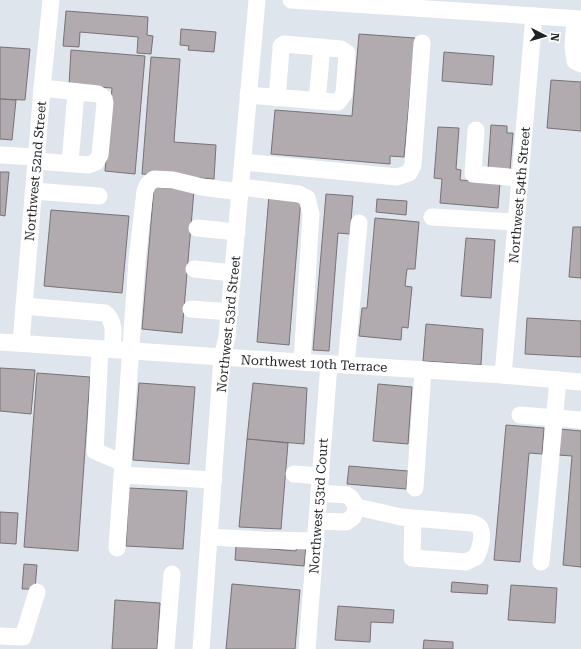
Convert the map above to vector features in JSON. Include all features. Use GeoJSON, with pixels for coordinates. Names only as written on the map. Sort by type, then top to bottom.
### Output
{"type":"FeatureCollection","features":[{"type":"Feature","properties":{"kind":"street","name":"Northwest 52nd Street"},"geometry":{"type":"LineString","coordinates":[[21,343],[42,88],[51,0]]}},
{"type":"Feature","properties":{"kind":"street","name":"Northwest 53rd Street"},"geometry":{"type":"LineString","coordinates":[[201,649],[222,358],[228,337],[257,0]]}},
{"type":"Feature","properties":{"kind":"street"},"geometry":{"type":"LineString","coordinates":[[290,0],[578,19],[573,47],[575,61],[581,64]]}},
{"type":"Feature","properties":{"kind":"street","name":"Northwest 54th Street"},"geometry":{"type":"LineString","coordinates":[[503,375],[534,16]]}},
{"type":"Feature","properties":{"kind":"street"},"geometry":{"type":"LineString","coordinates":[[243,162],[398,176],[409,173],[413,165],[422,43]]}},
{"type":"Feature","properties":{"kind":"street"},"geometry":{"type":"LineString","coordinates":[[248,95],[276,98],[338,102],[344,94],[348,58],[347,53],[345,50],[284,44],[281,46],[276,98]]}},
{"type":"Feature","properties":{"kind":"street"},"geometry":{"type":"LineString","coordinates":[[317,101],[322,47]]}},
{"type":"Feature","properties":{"kind":"street"},"geometry":{"type":"LineString","coordinates":[[0,155],[88,164],[93,164],[98,159],[100,155],[105,103],[104,98],[98,94],[42,88]]}},
{"type":"Feature","properties":{"kind":"street"},"geometry":{"type":"LineString","coordinates":[[70,163],[76,92]]}},
{"type":"Feature","properties":{"kind":"street"},"geometry":{"type":"LineString","coordinates":[[476,130],[473,174],[520,178]]}},
{"type":"Feature","properties":{"kind":"street"},"geometry":{"type":"LineString","coordinates":[[117,548],[137,260],[145,191],[148,184],[154,179],[173,180],[202,187],[299,194],[307,198],[311,214],[302,362]]}},
{"type":"Feature","properties":{"kind":"street"},"geometry":{"type":"LineString","coordinates":[[33,191],[99,196]]}},
{"type":"Feature","properties":{"kind":"street"},"geometry":{"type":"LineString","coordinates":[[432,217],[516,222]]}},
{"type":"Feature","properties":{"kind":"street","name":"Northwest 53rd Court"},"geometry":{"type":"LineString","coordinates":[[307,649],[320,476],[359,223]]}},
{"type":"Feature","properties":{"kind":"street"},"geometry":{"type":"LineString","coordinates":[[197,228],[237,232]]}},
{"type":"Feature","properties":{"kind":"street"},"geometry":{"type":"LineString","coordinates":[[194,269],[233,273]]}},
{"type":"Feature","properties":{"kind":"street"},"geometry":{"type":"LineString","coordinates":[[24,306],[105,313],[110,317],[113,328],[106,349],[95,451],[123,469],[214,480]]}},
{"type":"Feature","properties":{"kind":"street"},"geometry":{"type":"LineString","coordinates":[[191,309],[230,312]]}},
{"type":"Feature","properties":{"kind":"street","name":"Northwest 10th Terrace"},"geometry":{"type":"LineString","coordinates":[[0,342],[222,358],[503,375],[581,382]]}},
{"type":"Feature","properties":{"kind":"street"},"geometry":{"type":"LineString","coordinates":[[415,488],[423,370]]}},
{"type":"Feature","properties":{"kind":"street"},"geometry":{"type":"LineString","coordinates":[[541,562],[558,380]]}},
{"type":"Feature","properties":{"kind":"street"},"geometry":{"type":"LineString","coordinates":[[520,415],[581,420]]}},
{"type":"Feature","properties":{"kind":"street"},"geometry":{"type":"LineString","coordinates":[[294,474],[320,476]]}},
{"type":"Feature","properties":{"kind":"street"},"geometry":{"type":"LineString","coordinates":[[319,493],[348,495],[357,507],[401,517],[414,518]]}},
{"type":"Feature","properties":{"kind":"street"},"geometry":{"type":"LineString","coordinates":[[317,521],[346,522],[353,517],[357,507]]}},
{"type":"Feature","properties":{"kind":"street"},"geometry":{"type":"LineString","coordinates":[[209,537],[316,541]]}},
{"type":"Feature","properties":{"kind":"street"},"geometry":{"type":"LineString","coordinates":[[166,649],[172,574]]}},
{"type":"Feature","properties":{"kind":"street"},"geometry":{"type":"LineString","coordinates":[[0,636],[23,643],[38,592]]}},
{"type":"Feature","properties":{"kind":"building"},"geometry":{"type":"Polygon","coordinates":[[[66,11],[148,17],[147,35],[153,36],[151,54],[137,53],[138,37],[80,32],[79,47],[63,46],[66,11]]]}},
{"type":"Feature","properties":{"kind":"building"},"geometry":{"type":"Polygon","coordinates":[[[181,29],[216,32],[214,52],[188,50],[189,46],[180,45],[181,29]]]}},
{"type":"Feature","properties":{"kind":"building"},"geometry":{"type":"Polygon","coordinates":[[[359,34],[415,38],[404,157],[390,156],[390,164],[271,154],[275,110],[352,116],[359,34]]]}},
{"type":"Feature","properties":{"kind":"building"},"geometry":{"type":"Polygon","coordinates":[[[0,47],[30,49],[25,100],[0,99],[0,47]]]}},
{"type":"Feature","properties":{"kind":"building"},"geometry":{"type":"Polygon","coordinates":[[[71,50],[145,56],[135,174],[105,171],[112,88],[69,85],[71,50]]]}},
{"type":"Feature","properties":{"kind":"building"},"geometry":{"type":"Polygon","coordinates":[[[444,52],[494,56],[492,85],[442,81],[444,52]]]}},
{"type":"Feature","properties":{"kind":"building"},"geometry":{"type":"Polygon","coordinates":[[[151,57],[180,59],[174,142],[216,145],[214,179],[142,174],[151,57]]]}},
{"type":"Feature","properties":{"kind":"building"},"geometry":{"type":"Polygon","coordinates":[[[551,80],[581,82],[581,131],[547,128],[551,80]]]}},
{"type":"Feature","properties":{"kind":"building"},"geometry":{"type":"Polygon","coordinates":[[[0,99],[16,100],[12,140],[0,139],[0,99]]]}},
{"type":"Feature","properties":{"kind":"building"},"geometry":{"type":"Polygon","coordinates":[[[491,125],[507,126],[507,133],[513,133],[510,171],[488,169],[491,125]]]}},
{"type":"Feature","properties":{"kind":"building"},"geometry":{"type":"Polygon","coordinates":[[[438,127],[459,128],[456,169],[461,170],[460,180],[500,183],[498,208],[440,203],[442,179],[434,178],[438,127]]]}},
{"type":"Feature","properties":{"kind":"building"},"geometry":{"type":"Polygon","coordinates":[[[0,172],[9,172],[5,216],[0,215],[0,172]]]}},
{"type":"Feature","properties":{"kind":"building"},"geometry":{"type":"Polygon","coordinates":[[[154,187],[194,190],[182,333],[142,329],[154,187]]]}},
{"type":"Feature","properties":{"kind":"building"},"geometry":{"type":"Polygon","coordinates":[[[326,194],[353,196],[350,234],[338,233],[329,351],[313,350],[326,194]]]}},
{"type":"Feature","properties":{"kind":"building"},"geometry":{"type":"Polygon","coordinates":[[[269,195],[301,198],[289,345],[257,342],[269,195]]]}},
{"type":"Feature","properties":{"kind":"building"},"geometry":{"type":"Polygon","coordinates":[[[377,199],[407,201],[406,215],[376,212],[377,199]]]}},
{"type":"Feature","properties":{"kind":"building"},"geometry":{"type":"Polygon","coordinates":[[[51,210],[129,216],[122,293],[44,286],[51,210]]]}},
{"type":"Feature","properties":{"kind":"building"},"geometry":{"type":"Polygon","coordinates":[[[375,218],[419,222],[415,269],[407,269],[405,286],[412,287],[408,328],[402,327],[401,340],[359,336],[362,308],[367,308],[375,218]]]}},
{"type":"Feature","properties":{"kind":"building"},"geometry":{"type":"Polygon","coordinates":[[[573,227],[581,227],[581,278],[569,277],[573,227]]]}},
{"type":"Feature","properties":{"kind":"building"},"geometry":{"type":"Polygon","coordinates":[[[466,238],[495,240],[491,298],[461,296],[466,238]]]}},
{"type":"Feature","properties":{"kind":"building"},"geometry":{"type":"Polygon","coordinates":[[[527,318],[581,321],[581,357],[525,354],[527,318]]]}},
{"type":"Feature","properties":{"kind":"building"},"geometry":{"type":"Polygon","coordinates":[[[426,324],[483,329],[481,365],[423,361],[426,324]]]}},
{"type":"Feature","properties":{"kind":"building"},"geometry":{"type":"Polygon","coordinates":[[[0,368],[35,370],[31,414],[0,411],[0,368]]]}},
{"type":"Feature","properties":{"kind":"building"},"geometry":{"type":"Polygon","coordinates":[[[37,373],[90,377],[78,551],[24,547],[37,373]]]}},
{"type":"Feature","properties":{"kind":"building"},"geometry":{"type":"Polygon","coordinates":[[[139,383],[195,387],[189,464],[133,460],[139,383]]]}},
{"type":"Feature","properties":{"kind":"building"},"geometry":{"type":"Polygon","coordinates":[[[253,383],[307,388],[304,444],[247,439],[253,383]]]}},
{"type":"Feature","properties":{"kind":"building"},"geometry":{"type":"Polygon","coordinates":[[[378,384],[412,387],[408,444],[373,441],[378,384]]]}},
{"type":"Feature","properties":{"kind":"building"},"geometry":{"type":"Polygon","coordinates":[[[506,425],[544,428],[542,454],[529,453],[520,562],[494,560],[506,425]]]}},
{"type":"Feature","properties":{"kind":"building"},"geometry":{"type":"Polygon","coordinates":[[[560,429],[581,431],[581,567],[563,565],[572,456],[558,455],[560,429]]]}},
{"type":"Feature","properties":{"kind":"building"},"geometry":{"type":"Polygon","coordinates":[[[247,439],[288,443],[281,529],[239,527],[247,439]]]}},
{"type":"Feature","properties":{"kind":"building"},"geometry":{"type":"Polygon","coordinates":[[[349,466],[408,471],[406,489],[347,484],[349,466]]]}},
{"type":"Feature","properties":{"kind":"building"},"geometry":{"type":"Polygon","coordinates":[[[129,488],[187,491],[183,549],[126,546],[129,488]]]}},
{"type":"Feature","properties":{"kind":"building"},"geometry":{"type":"Polygon","coordinates":[[[0,512],[18,513],[16,544],[0,543],[0,512]]]}},
{"type":"Feature","properties":{"kind":"building"},"geometry":{"type":"Polygon","coordinates":[[[236,546],[296,551],[297,546],[306,547],[304,566],[235,560],[236,546]]]}},
{"type":"Feature","properties":{"kind":"building"},"geometry":{"type":"Polygon","coordinates":[[[24,564],[37,565],[35,589],[22,589],[24,564]]]}},
{"type":"Feature","properties":{"kind":"building"},"geometry":{"type":"Polygon","coordinates":[[[452,582],[488,585],[487,594],[451,592],[452,582]]]}},
{"type":"Feature","properties":{"kind":"building"},"geometry":{"type":"Polygon","coordinates":[[[232,584],[300,590],[295,649],[226,649],[232,584]]]}},
{"type":"Feature","properties":{"kind":"building"},"geometry":{"type":"Polygon","coordinates":[[[511,585],[557,588],[555,623],[508,620],[511,585]]]}},
{"type":"Feature","properties":{"kind":"building"},"geometry":{"type":"Polygon","coordinates":[[[115,600],[160,603],[157,649],[112,649],[115,600]]]}},
{"type":"Feature","properties":{"kind":"building"},"geometry":{"type":"Polygon","coordinates":[[[338,606],[394,610],[393,623],[371,622],[370,642],[335,640],[338,606]]]}},
{"type":"Feature","properties":{"kind":"building"},"geometry":{"type":"Polygon","coordinates":[[[424,640],[453,642],[453,649],[423,649],[424,640]]]}}]}
